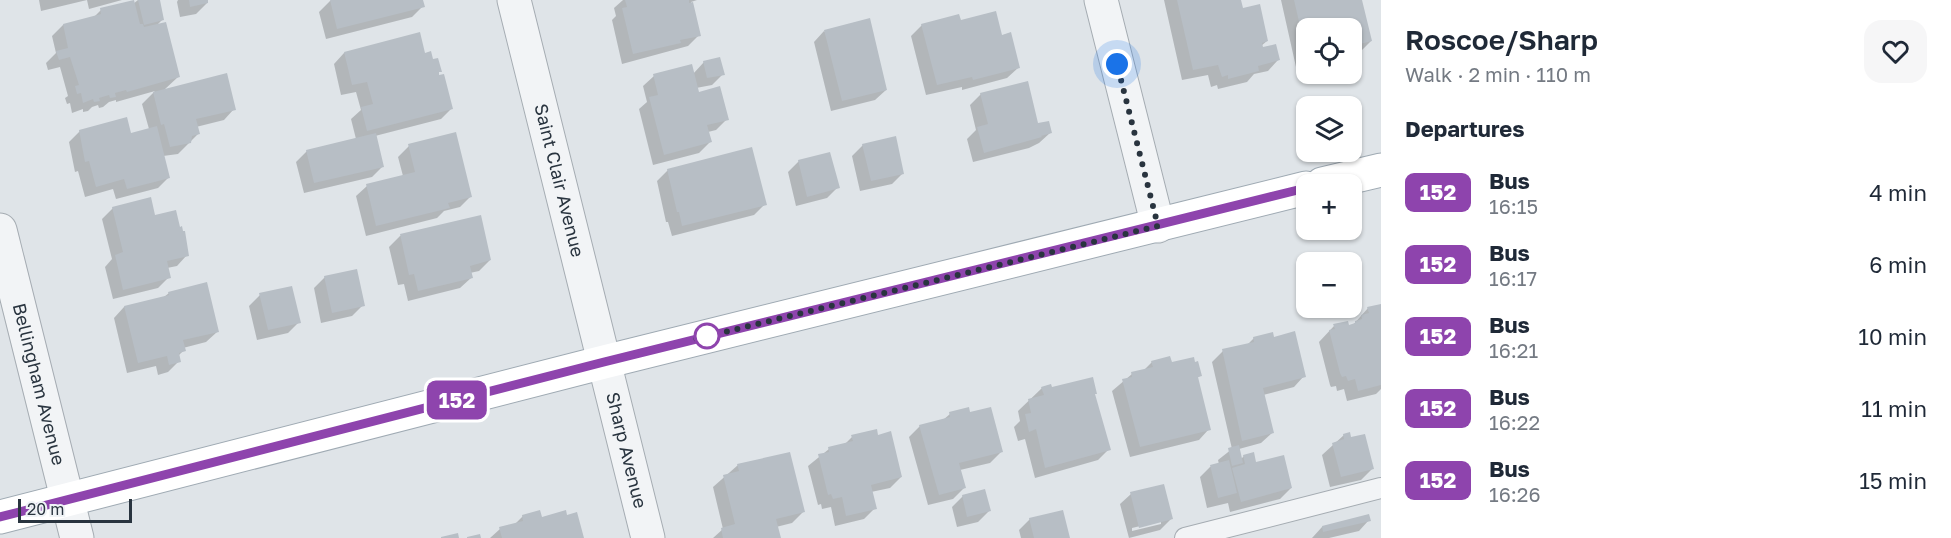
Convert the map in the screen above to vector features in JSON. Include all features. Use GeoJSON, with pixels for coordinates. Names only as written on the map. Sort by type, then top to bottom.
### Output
{"type":"FeatureCollection","features":[{"type":"Feature","properties":{"kind":"main road"},"geometry":{"type":"LineString","coordinates":[[1362,175],[1381,170]]}},
{"type":"Feature","properties":{"kind":"main road"},"geometry":{"type":"LineString","coordinates":[[0,517],[604,362],[1296,191]]}},
{"type":"Feature","properties":{"kind":"street","name":"Saint Clair Avenue"},"geometry":{"type":"LineString","coordinates":[[514,0],[604,362]]}},
{"type":"Feature","properties":{"kind":"street"},"geometry":{"type":"LineString","coordinates":[[1101,0],[1158,226]]}},
{"type":"Feature","properties":{"kind":"street","name":"Bellingham Avenue"},"geometry":{"type":"LineString","coordinates":[[0,230],[77,538]]}},
{"type":"Feature","properties":{"kind":"street","name":"Sharp Avenue"},"geometry":{"type":"LineString","coordinates":[[604,362],[648,538]]}},
{"type":"Feature","properties":{"kind":"lane"},"geometry":{"type":"LineString","coordinates":[[1185,538],[1381,488]]}},
{"type":"Feature","properties":{"kind":"building"},"geometry":{"type":"Polygon","coordinates":[[[134,0],[140,24],[144,27],[166,22],[180,77],[127,92],[126,90],[115,93],[116,97],[110,98],[109,95],[99,98],[100,101],[94,102],[93,99],[83,103],[81,93],[77,94],[75,86],[79,85],[70,57],[59,60],[56,51],[68,48],[63,24],[101,14],[100,8],[134,0]]]}},
{"type":"Feature","properties":{"kind":"building"},"geometry":{"type":"Polygon","coordinates":[[[138,0],[160,0],[164,20],[144,25],[138,0]]]}},
{"type":"Feature","properties":{"kind":"building"},"geometry":{"type":"Polygon","coordinates":[[[189,0],[208,0],[208,3],[190,7],[189,0]]]}},
{"type":"Feature","properties":{"kind":"building"},"geometry":{"type":"Polygon","coordinates":[[[330,0],[423,0],[425,7],[337,29],[330,0]]]}},
{"type":"Feature","properties":{"kind":"building"},"geometry":{"type":"Polygon","coordinates":[[[625,0],[689,0],[689,3],[693,2],[701,36],[633,54],[622,8],[627,7],[625,0]]]}},
{"type":"Feature","properties":{"kind":"building"},"geometry":{"type":"Polygon","coordinates":[[[1177,0],[1241,0],[1243,8],[1260,4],[1268,41],[1262,43],[1263,47],[1276,44],[1280,60],[1258,66],[1259,71],[1228,79],[1228,75],[1222,77],[1218,65],[1193,70],[1177,0]]]}},
{"type":"Feature","properties":{"kind":"building"},"geometry":{"type":"Polygon","coordinates":[[[1294,0],[1362,0],[1372,41],[1362,44],[1362,18],[1298,18],[1294,0]]]}},
{"type":"Feature","properties":{"kind":"building"},"geometry":{"type":"Polygon","coordinates":[[[996,11],[1002,35],[1011,32],[1020,68],[973,80],[972,77],[937,85],[921,24],[959,14],[961,20],[996,11]]]}},
{"type":"Feature","properties":{"kind":"building"},"geometry":{"type":"Polygon","coordinates":[[[870,18],[887,90],[842,101],[824,30],[870,18]]]}},
{"type":"Feature","properties":{"kind":"building"},"geometry":{"type":"Polygon","coordinates":[[[420,32],[425,53],[431,51],[433,59],[438,58],[442,72],[439,72],[439,75],[444,74],[453,109],[367,131],[361,107],[373,104],[367,82],[352,85],[344,52],[420,32]]]}},
{"type":"Feature","properties":{"kind":"building"},"geometry":{"type":"Polygon","coordinates":[[[720,57],[725,75],[707,78],[703,61],[720,57]]]}},
{"type":"Feature","properties":{"kind":"building"},"geometry":{"type":"Polygon","coordinates":[[[692,64],[699,92],[720,86],[729,120],[707,125],[712,142],[664,155],[649,97],[658,95],[653,74],[692,64]]]}},
{"type":"Feature","properties":{"kind":"building"},"geometry":{"type":"Polygon","coordinates":[[[227,73],[236,110],[196,119],[200,134],[192,136],[191,143],[170,147],[164,124],[161,125],[153,92],[227,73]]]}},
{"type":"Feature","properties":{"kind":"building"},"geometry":{"type":"Polygon","coordinates":[[[1028,81],[1038,123],[1049,121],[1052,133],[984,153],[977,127],[988,124],[980,93],[1028,81]]]}},
{"type":"Feature","properties":{"kind":"building"},"geometry":{"type":"Polygon","coordinates":[[[127,117],[131,133],[157,126],[170,178],[127,189],[124,179],[96,187],[89,161],[85,162],[79,130],[127,117]]]}},
{"type":"Feature","properties":{"kind":"building"},"geometry":{"type":"Polygon","coordinates":[[[456,132],[472,197],[448,203],[450,208],[376,226],[366,184],[415,172],[408,144],[456,132]]]}},
{"type":"Feature","properties":{"kind":"building"},"geometry":{"type":"Polygon","coordinates":[[[376,133],[384,167],[314,183],[306,150],[376,133]]]}},
{"type":"Feature","properties":{"kind":"building"},"geometry":{"type":"Polygon","coordinates":[[[896,136],[904,174],[871,181],[862,144],[896,136]]]}},
{"type":"Feature","properties":{"kind":"building"},"geometry":{"type":"Polygon","coordinates":[[[752,147],[767,205],[682,226],[667,169],[752,147]]]}},
{"type":"Feature","properties":{"kind":"building"},"geometry":{"type":"Polygon","coordinates":[[[830,152],[840,188],[807,197],[798,160],[830,152]]]}},
{"type":"Feature","properties":{"kind":"building"},"geometry":{"type":"Polygon","coordinates":[[[151,197],[155,215],[176,210],[180,227],[182,226],[185,231],[189,256],[167,261],[171,278],[123,290],[115,255],[123,252],[112,207],[151,197]]]}},
{"type":"Feature","properties":{"kind":"building"},"geometry":{"type":"Polygon","coordinates":[[[481,215],[491,260],[470,266],[473,278],[418,291],[414,274],[409,275],[400,234],[481,215]]]}},
{"type":"Feature","properties":{"kind":"building"},"geometry":{"type":"Polygon","coordinates":[[[357,269],[365,306],[332,313],[324,276],[357,269]]]}},
{"type":"Feature","properties":{"kind":"building"},"geometry":{"type":"Polygon","coordinates":[[[207,282],[219,332],[183,340],[186,351],[179,353],[181,362],[169,365],[167,356],[138,363],[124,306],[169,295],[168,292],[207,282]]]}},
{"type":"Feature","properties":{"kind":"building"},"geometry":{"type":"Polygon","coordinates":[[[292,286],[301,323],[268,330],[259,293],[292,286]]]}},
{"type":"Feature","properties":{"kind":"building"},"geometry":{"type":"Polygon","coordinates":[[[1381,304],[1381,385],[1358,391],[1355,379],[1348,381],[1346,376],[1342,377],[1340,373],[1329,330],[1335,329],[1333,324],[1348,321],[1349,325],[1362,319],[1362,315],[1369,313],[1367,307],[1381,304]]]}},
{"type":"Feature","properties":{"kind":"building"},"geometry":{"type":"Polygon","coordinates":[[[1295,331],[1306,377],[1263,388],[1274,433],[1242,441],[1222,349],[1254,342],[1253,337],[1273,332],[1274,337],[1295,331]]]}},
{"type":"Feature","properties":{"kind":"building"},"geometry":{"type":"Polygon","coordinates":[[[1170,356],[1172,362],[1194,357],[1195,362],[1198,361],[1202,376],[1198,377],[1211,430],[1140,447],[1122,379],[1132,377],[1131,372],[1153,367],[1151,361],[1170,356]]]}},
{"type":"Feature","properties":{"kind":"building"},"geometry":{"type":"Polygon","coordinates":[[[1093,377],[1097,394],[1095,394],[1111,450],[1045,468],[1036,429],[1029,432],[1025,414],[1031,413],[1028,399],[1044,395],[1041,387],[1051,384],[1052,387],[1093,377]]]}},
{"type":"Feature","properties":{"kind":"building"},"geometry":{"type":"Polygon","coordinates":[[[969,407],[970,412],[991,407],[1003,452],[959,463],[966,488],[939,495],[919,425],[950,417],[949,412],[969,407]]]}},
{"type":"Feature","properties":{"kind":"building"},"geometry":{"type":"Polygon","coordinates":[[[877,429],[878,435],[891,431],[902,477],[871,485],[877,509],[846,516],[842,497],[833,499],[831,494],[828,495],[818,454],[829,452],[828,447],[853,441],[851,435],[877,429]]]}},
{"type":"Feature","properties":{"kind":"building"},"geometry":{"type":"Polygon","coordinates":[[[1350,432],[1351,437],[1365,434],[1374,469],[1341,477],[1332,443],[1344,439],[1343,434],[1350,432]]]}},
{"type":"Feature","properties":{"kind":"building"},"geometry":{"type":"Polygon","coordinates":[[[1239,445],[1243,463],[1232,466],[1228,448],[1239,445]]]}},
{"type":"Feature","properties":{"kind":"building"},"geometry":{"type":"Polygon","coordinates":[[[790,452],[805,512],[776,519],[781,538],[723,538],[721,528],[735,524],[723,475],[739,471],[737,464],[790,452]]]}},
{"type":"Feature","properties":{"kind":"building"},"geometry":{"type":"Polygon","coordinates":[[[1254,452],[1256,462],[1284,455],[1292,488],[1241,502],[1232,468],[1245,464],[1243,455],[1254,452]]]}},
{"type":"Feature","properties":{"kind":"building"},"geometry":{"type":"Polygon","coordinates":[[[1229,460],[1237,493],[1218,498],[1210,465],[1229,460]]]}},
{"type":"Feature","properties":{"kind":"building"},"geometry":{"type":"Polygon","coordinates":[[[1164,484],[1173,519],[1139,528],[1130,492],[1164,484]]]}},
{"type":"Feature","properties":{"kind":"building"},"geometry":{"type":"Polygon","coordinates":[[[985,489],[991,511],[967,517],[962,495],[985,489]]]}},
{"type":"Feature","properties":{"kind":"building"},"geometry":{"type":"Polygon","coordinates":[[[540,510],[542,517],[566,510],[567,515],[577,512],[584,538],[502,538],[499,527],[523,521],[522,515],[540,510]]]}},
{"type":"Feature","properties":{"kind":"building"},"geometry":{"type":"Polygon","coordinates":[[[1063,510],[1070,538],[1034,538],[1029,518],[1063,510]]]}},
{"type":"Feature","properties":{"kind":"building"},"geometry":{"type":"Polygon","coordinates":[[[1369,514],[1371,521],[1323,532],[1322,526],[1369,514]]]}},
{"type":"Feature","properties":{"kind":"building"},"geometry":{"type":"Polygon","coordinates":[[[458,533],[459,538],[441,538],[441,537],[458,533]]]}},
{"type":"Feature","properties":{"kind":"building"},"geometry":{"type":"Polygon","coordinates":[[[480,534],[481,538],[467,538],[467,537],[480,534]]]}},
{"type":"Feature","properties":{"kind":"bus line","name":"152"},"geometry":{"type":"LineString","coordinates":[[0,517],[604,362],[1296,191]]}},
{"type":"Feature","properties":{"kind":"route"},"geometry":{"type":"LineString","coordinates":[[707,336],[696,339],[1158,226],[1117,64]]}}]}
